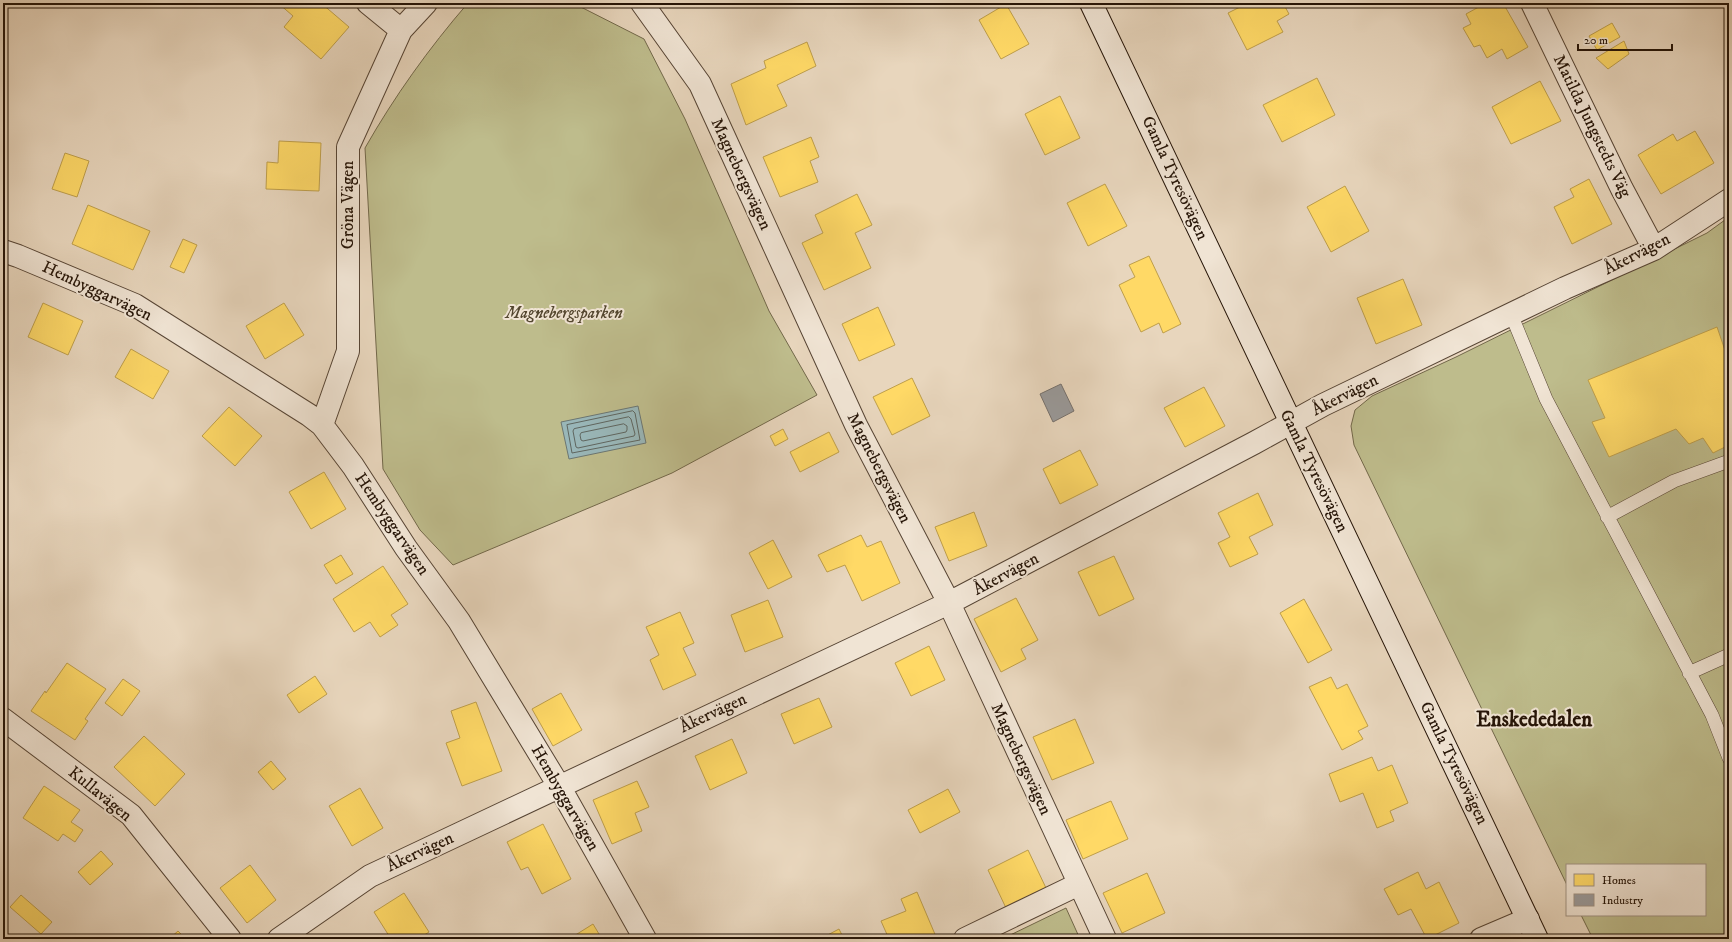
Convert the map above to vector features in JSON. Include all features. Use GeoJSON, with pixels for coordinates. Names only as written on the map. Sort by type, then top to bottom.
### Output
{"type":"FeatureCollection","features":[{"type":"Feature","properties":{"kind":"street"},"geometry":{"type":"LineString","coordinates":[[368,3],[400,30]]}},
{"type":"Feature","properties":{"kind":"street","name":"Gröna Vägen"},"geometry":{"type":"LineString","coordinates":[[322,425],[348,351],[348,147],[400,30],[426,3]]}},
{"type":"Feature","properties":{"kind":"street","name":"Magnebergsvägen"},"geometry":{"type":"LineString","coordinates":[[642,3],[700,84],[856,426],[949,603],[1105,939]]}},
{"type":"Feature","properties":{"kind":"street","name":"Gamla Tyresövägen"},"geometry":{"type":"LineString","coordinates":[[1091,3],[1537,939]]}},
{"type":"Feature","properties":{"kind":"street","name":"Matilda Jungstedts Väg"},"geometry":{"type":"LineString","coordinates":[[1532,3],[1622,189],[1654,248]]}},
{"type":"Feature","properties":{"kind":"street","name":"Åkervägen"},"geometry":{"type":"LineString","coordinates":[[279,939],[370,876],[949,603],[1323,405],[1565,288],[1654,248],[1729,200]]}},
{"type":"Feature","properties":{"kind":"street","name":"Hembyggarvägen"},"geometry":{"type":"LineString","coordinates":[[3,251],[135,304],[309,414],[322,425],[357,471],[406,548],[459,621],[559,786],[645,939]]}},
{"type":"Feature","properties":{"kind":"street","name":"Kullavägen"},"geometry":{"type":"LineString","coordinates":[[3,719],[130,816],[230,939]]}},
{"type":"Feature","properties":{"kind":"street"},"geometry":{"type":"LineString","coordinates":[[965,939],[1079,884]]}},
{"type":"Feature","properties":{"kind":"street"},"geometry":{"type":"LineString","coordinates":[[1481,939],[1528,918]]}},
{"type":"Feature","properties":{"kind":"lane"},"geometry":{"type":"LineString","coordinates":[[1511,314],[1546,399],[1712,715],[1729,758]]}},
{"type":"Feature","properties":{"kind":"lane"},"geometry":{"type":"LineString","coordinates":[[1607,517],[1674,481],[1729,461]]}},
{"type":"Feature","properties":{"kind":"lane"},"geometry":{"type":"LineString","coordinates":[[1689,673],[1729,654]]}},
{"type":"Feature","properties":{"kind":"green space","name":"Magnebergsparken"},"geometry":{"type":"Polygon","coordinates":[[[468,3],[573,3],[644,39],[685,119],[769,311],[817,395],[672,473],[453,565],[420,530],[383,469],[365,148],[413,73],[468,3]]]}},
{"type":"Feature","properties":{"kind":"green space"},"geometry":{"type":"Polygon","coordinates":[[[1729,217],[1729,939],[1593,939],[1582,916],[1706,916],[1706,864],[1566,864],[1566,883],[1354,445],[1351,426],[1355,410],[1372,396],[1456,357],[1707,233],[1729,217]]]}},
{"type":"Feature","properties":{"kind":"green space"},"geometry":{"type":"Polygon","coordinates":[[[1066,908],[1080,939],[1002,939],[1066,908]]]}},
{"type":"Feature","properties":{"kind":"water"},"geometry":{"type":"Polygon","coordinates":[[[638,406],[646,443],[569,459],[561,422],[638,406]]]}},
{"type":"Feature","properties":{"kind":"building: Homes"},"geometry":{"type":"Polygon","coordinates":[[[278,3],[321,3],[349,27],[321,59],[284,27],[293,16],[278,3]]]}},
{"type":"Feature","properties":{"kind":"building: Homes"},"geometry":{"type":"Polygon","coordinates":[[[1248,3],[1283,3],[1289,14],[1277,21],[1283,32],[1247,50],[1228,13],[1248,3]]]}},
{"type":"Feature","properties":{"kind":"building: Homes"},"geometry":{"type":"Polygon","coordinates":[[[1486,3],[1503,3],[1528,47],[1507,59],[1502,49],[1487,58],[1480,45],[1474,47],[1463,28],[1471,24],[1466,14],[1486,3]]]}},
{"type":"Feature","properties":{"kind":"building: Homes"},"geometry":{"type":"Polygon","coordinates":[[[1006,4],[1029,44],[1001,59],[979,20],[1006,4]]]}},
{"type":"Feature","properties":{"kind":"building: Homes"},"geometry":{"type":"Polygon","coordinates":[[[1612,23],[1620,37],[1597,50],[1589,36],[1612,23]]]}},
{"type":"Feature","properties":{"kind":"building: Homes"},"geometry":{"type":"Polygon","coordinates":[[[1624,41],[1629,54],[1608,69],[1596,58],[1624,41]]]}},
{"type":"Feature","properties":{"kind":"building: Homes"},"geometry":{"type":"Polygon","coordinates":[[[807,42],[816,66],[777,85],[787,106],[746,125],[731,84],[766,68],[764,61],[807,42]]]}},
{"type":"Feature","properties":{"kind":"building: Homes"},"geometry":{"type":"Polygon","coordinates":[[[1317,78],[1335,115],[1282,142],[1263,105],[1317,78]]]}},
{"type":"Feature","properties":{"kind":"building: Homes"},"geometry":{"type":"Polygon","coordinates":[[[1540,81],[1561,121],[1511,144],[1492,107],[1540,81]]]}},
{"type":"Feature","properties":{"kind":"building: Homes"},"geometry":{"type":"Polygon","coordinates":[[[1060,96],[1080,138],[1045,155],[1025,114],[1060,96]]]}},
{"type":"Feature","properties":{"kind":"building: Homes"},"geometry":{"type":"Polygon","coordinates":[[[1695,131],[1714,163],[1661,194],[1638,155],[1673,134],[1677,141],[1695,131]]]}},
{"type":"Feature","properties":{"kind":"building: Homes"},"geometry":{"type":"Polygon","coordinates":[[[811,137],[819,157],[810,161],[818,182],[780,197],[763,157],[811,137]]]}},
{"type":"Feature","properties":{"kind":"building: Homes"},"geometry":{"type":"Polygon","coordinates":[[[279,141],[321,143],[319,191],[266,189],[267,162],[278,163],[279,141]]]}},
{"type":"Feature","properties":{"kind":"building: Homes"},"geometry":{"type":"Polygon","coordinates":[[[65,153],[89,161],[77,197],[52,189],[65,153]]]}},
{"type":"Feature","properties":{"kind":"building: Homes"},"geometry":{"type":"Polygon","coordinates":[[[1589,179],[1612,224],[1572,244],[1554,207],[1574,197],[1570,189],[1589,179]]]}},
{"type":"Feature","properties":{"kind":"building: Homes"},"geometry":{"type":"Polygon","coordinates":[[[1105,184],[1127,226],[1088,246],[1067,203],[1105,184]]]}},
{"type":"Feature","properties":{"kind":"building: Homes"},"geometry":{"type":"Polygon","coordinates":[[[1345,186],[1369,231],[1331,252],[1307,207],[1345,186]]]}},
{"type":"Feature","properties":{"kind":"building: Homes"},"geometry":{"type":"Polygon","coordinates":[[[857,194],[872,225],[855,233],[871,268],[824,290],[802,243],[823,233],[815,215],[857,194]]]}},
{"type":"Feature","properties":{"kind":"building: Homes"},"geometry":{"type":"Polygon","coordinates":[[[88,205],[150,231],[133,270],[72,244],[88,205]]]}},
{"type":"Feature","properties":{"kind":"building: Homes"},"geometry":{"type":"Polygon","coordinates":[[[183,239],[197,245],[184,273],[170,267],[183,239]]]}},
{"type":"Feature","properties":{"kind":"building: Homes"},"geometry":{"type":"Polygon","coordinates":[[[1149,256],[1181,324],[1163,333],[1159,323],[1141,332],[1119,285],[1135,277],[1129,265],[1149,256]]]}},
{"type":"Feature","properties":{"kind":"building: Homes"},"geometry":{"type":"Polygon","coordinates":[[[1403,279],[1422,325],[1376,344],[1357,298],[1403,279]]]}},
{"type":"Feature","properties":{"kind":"building: Homes"},"geometry":{"type":"Polygon","coordinates":[[[43,303],[83,321],[68,355],[28,337],[43,303]]]}},
{"type":"Feature","properties":{"kind":"building: Homes"},"geometry":{"type":"Polygon","coordinates":[[[284,303],[304,335],[265,359],[246,326],[284,303]]]}},
{"type":"Feature","properties":{"kind":"building: Homes"},"geometry":{"type":"Polygon","coordinates":[[[878,307],[895,345],[859,361],[842,324],[878,307]]]}},
{"type":"Feature","properties":{"kind":"building: Homes"},"geometry":{"type":"Polygon","coordinates":[[[1717,327],[1729,362],[1729,445],[1713,453],[1703,438],[1689,444],[1676,429],[1609,457],[1592,422],[1605,418],[1588,380],[1717,327]]]}},
{"type":"Feature","properties":{"kind":"building: Homes"},"geometry":{"type":"Polygon","coordinates":[[[131,349],[169,371],[153,399],[115,377],[131,349]]]}},
{"type":"Feature","properties":{"kind":"building: Homes"},"geometry":{"type":"Polygon","coordinates":[[[912,378],[930,416],[892,435],[873,397],[912,378]]]}},
{"type":"Feature","properties":{"kind":"building: Homes"},"geometry":{"type":"Polygon","coordinates":[[[1204,387],[1225,426],[1185,447],[1164,408],[1204,387]]]}},
{"type":"Feature","properties":{"kind":"building: Homes"},"geometry":{"type":"Polygon","coordinates":[[[229,407],[262,436],[235,466],[202,436],[229,407]]]}},
{"type":"Feature","properties":{"kind":"building: Homes"},"geometry":{"type":"Polygon","coordinates":[[[783,429],[788,439],[775,446],[770,436],[783,429]]]}},
{"type":"Feature","properties":{"kind":"building: Homes"},"geometry":{"type":"Polygon","coordinates":[[[829,432],[839,452],[800,472],[790,452],[829,432]]]}},
{"type":"Feature","properties":{"kind":"building: Homes"},"geometry":{"type":"Polygon","coordinates":[[[1080,450],[1098,485],[1060,504],[1043,469],[1080,450]]]}},
{"type":"Feature","properties":{"kind":"building: Homes"},"geometry":{"type":"Polygon","coordinates":[[[324,472],[346,509],[311,529],[289,492],[324,472]]]}},
{"type":"Feature","properties":{"kind":"building: Homes"},"geometry":{"type":"Polygon","coordinates":[[[1258,493],[1273,525],[1249,537],[1258,554],[1230,567],[1218,543],[1230,537],[1218,513],[1258,493]]]}},
{"type":"Feature","properties":{"kind":"building: Homes"},"geometry":{"type":"Polygon","coordinates":[[[974,512],[987,546],[949,561],[935,527],[974,512]]]}},
{"type":"Feature","properties":{"kind":"building: Homes"},"geometry":{"type":"Polygon","coordinates":[[[861,535],[867,547],[881,541],[900,583],[862,601],[845,565],[827,572],[818,555],[861,535]]]}},
{"type":"Feature","properties":{"kind":"building: Homes"},"geometry":{"type":"Polygon","coordinates":[[[773,540],[792,577],[768,589],[749,553],[773,540]]]}},
{"type":"Feature","properties":{"kind":"building: Homes"},"geometry":{"type":"Polygon","coordinates":[[[341,555],[353,574],[336,584],[324,565],[341,555]]]}},
{"type":"Feature","properties":{"kind":"building: Homes"},"geometry":{"type":"Polygon","coordinates":[[[1114,556],[1134,599],[1099,616],[1078,572],[1114,556]]]}},
{"type":"Feature","properties":{"kind":"building: Homes"},"geometry":{"type":"Polygon","coordinates":[[[383,566],[408,604],[391,615],[398,625],[380,637],[370,622],[354,632],[333,599],[383,566]]]}},
{"type":"Feature","properties":{"kind":"building: Homes"},"geometry":{"type":"Polygon","coordinates":[[[1016,598],[1038,640],[1021,649],[1026,659],[1001,672],[974,619],[1016,598]]]}},
{"type":"Feature","properties":{"kind":"building: Homes"},"geometry":{"type":"Polygon","coordinates":[[[1304,599],[1332,650],[1308,663],[1280,613],[1304,599]]]}},
{"type":"Feature","properties":{"kind":"building: Homes"},"geometry":{"type":"Polygon","coordinates":[[[768,600],[783,637],[745,652],[731,615],[768,600]]]}},
{"type":"Feature","properties":{"kind":"building: Homes"},"geometry":{"type":"Polygon","coordinates":[[[680,612],[694,643],[683,648],[696,675],[663,690],[650,660],[659,655],[646,627],[680,612]]]}},
{"type":"Feature","properties":{"kind":"building: Homes"},"geometry":{"type":"Polygon","coordinates":[[[929,646],[945,680],[911,696],[895,663],[929,646]]]}},
{"type":"Feature","properties":{"kind":"building: Homes"},"geometry":{"type":"Polygon","coordinates":[[[67,663],[106,689],[85,719],[88,721],[75,740],[31,711],[67,663]]]}},
{"type":"Feature","properties":{"kind":"building: Homes"},"geometry":{"type":"Polygon","coordinates":[[[315,676],[327,694],[299,713],[287,695],[315,676]]]}},
{"type":"Feature","properties":{"kind":"building: Homes"},"geometry":{"type":"Polygon","coordinates":[[[1331,677],[1337,689],[1347,684],[1368,726],[1358,731],[1363,739],[1342,750],[1309,687],[1331,677]]]}},
{"type":"Feature","properties":{"kind":"building: Homes"},"geometry":{"type":"Polygon","coordinates":[[[123,679],[140,691],[122,716],[105,703],[123,679]]]}},
{"type":"Feature","properties":{"kind":"building: Homes"},"geometry":{"type":"Polygon","coordinates":[[[561,693],[582,730],[553,746],[532,709],[561,693]]]}},
{"type":"Feature","properties":{"kind":"building: Homes"},"geometry":{"type":"Polygon","coordinates":[[[819,698],[832,727],[794,744],[781,714],[819,698]]]}},
{"type":"Feature","properties":{"kind":"building: Homes"},"geometry":{"type":"Polygon","coordinates":[[[476,702],[502,771],[462,786],[446,743],[460,738],[451,711],[476,702]]]}},
{"type":"Feature","properties":{"kind":"building: Homes"},"geometry":{"type":"Polygon","coordinates":[[[1075,719],[1094,763],[1052,780],[1033,737],[1075,719]]]}},
{"type":"Feature","properties":{"kind":"building: Homes"},"geometry":{"type":"Polygon","coordinates":[[[144,736],[185,774],[155,806],[114,767],[144,736]]]}},
{"type":"Feature","properties":{"kind":"building: Homes"},"geometry":{"type":"Polygon","coordinates":[[[732,739],[747,773],[710,790],[695,756],[732,739]]]}},
{"type":"Feature","properties":{"kind":"building: Homes"},"geometry":{"type":"Polygon","coordinates":[[[1372,757],[1378,771],[1392,765],[1408,803],[1390,811],[1394,821],[1377,828],[1363,793],[1340,802],[1329,774],[1372,757]]]}},
{"type":"Feature","properties":{"kind":"building: Homes"},"geometry":{"type":"Polygon","coordinates":[[[271,761],[286,779],[273,790],[258,772],[271,761]]]}},
{"type":"Feature","properties":{"kind":"building: Homes"},"geometry":{"type":"Polygon","coordinates":[[[637,781],[649,807],[635,813],[642,831],[612,844],[593,800],[637,781]]]}},
{"type":"Feature","properties":{"kind":"building: Homes"},"geometry":{"type":"Polygon","coordinates":[[[44,786],[80,810],[71,822],[83,830],[75,842],[63,834],[58,841],[23,818],[44,786]]]}},
{"type":"Feature","properties":{"kind":"building: Homes"},"geometry":{"type":"Polygon","coordinates":[[[360,788],[383,828],[352,846],[329,806],[360,788]]]}},
{"type":"Feature","properties":{"kind":"building: Homes"},"geometry":{"type":"Polygon","coordinates":[[[948,789],[960,812],[920,833],[908,810],[948,789]]]}},
{"type":"Feature","properties":{"kind":"building: Homes"},"geometry":{"type":"Polygon","coordinates":[[[1111,801],[1128,839],[1083,859],[1066,820],[1111,801]]]}},
{"type":"Feature","properties":{"kind":"building: Homes"},"geometry":{"type":"Polygon","coordinates":[[[543,824],[571,879],[542,894],[528,867],[521,870],[507,842],[543,824]]]}},
{"type":"Feature","properties":{"kind":"building: Homes"},"geometry":{"type":"Polygon","coordinates":[[[1028,850],[1046,888],[1006,908],[988,870],[1028,850]]]}},
{"type":"Feature","properties":{"kind":"building: Homes"},"geometry":{"type":"Polygon","coordinates":[[[101,851],[113,864],[90,885],[78,872],[101,851]]]}},
{"type":"Feature","properties":{"kind":"building: Homes"},"geometry":{"type":"Polygon","coordinates":[[[250,865],[276,900],[247,923],[220,888],[250,865]]]}},
{"type":"Feature","properties":{"kind":"building: Homes"},"geometry":{"type":"Polygon","coordinates":[[[1418,872],[1426,889],[1439,882],[1459,923],[1427,939],[1411,909],[1398,915],[1384,889],[1418,872]]]}},
{"type":"Feature","properties":{"kind":"building: Homes"},"geometry":{"type":"Polygon","coordinates":[[[1147,873],[1165,913],[1122,933],[1103,893],[1147,873]]]}},
{"type":"Feature","properties":{"kind":"building: Homes"},"geometry":{"type":"Polygon","coordinates":[[[917,892],[937,939],[889,939],[881,921],[906,911],[901,899],[917,892]]]}},
{"type":"Feature","properties":{"kind":"building: Homes"},"geometry":{"type":"Polygon","coordinates":[[[404,893],[429,932],[418,939],[391,939],[374,912],[404,893]]]}},
{"type":"Feature","properties":{"kind":"building: Homes"},"geometry":{"type":"Polygon","coordinates":[[[21,895],[52,922],[41,934],[10,907],[21,895]]]}},
{"type":"Feature","properties":{"kind":"building: Homes"},"geometry":{"type":"Polygon","coordinates":[[[593,924],[602,939],[569,939],[593,924]]]}},
{"type":"Feature","properties":{"kind":"building: Homes"},"geometry":{"type":"Polygon","coordinates":[[[839,929],[844,939],[820,939],[839,929]]]}},
{"type":"Feature","properties":{"kind":"building: Homes"},"geometry":{"type":"Polygon","coordinates":[[[178,931],[186,939],[169,939],[178,931]]]}},
{"type":"Feature","properties":{"kind":"building: Industry"},"geometry":{"type":"Polygon","coordinates":[[[1061,384],[1074,411],[1053,422],[1040,394],[1061,384]]]}},
{"type":"Feature","properties":{"kind":"district","name":"Enskededalen"},"geometry":{"type":"Point","coordinates":[1534,720]}}]}
